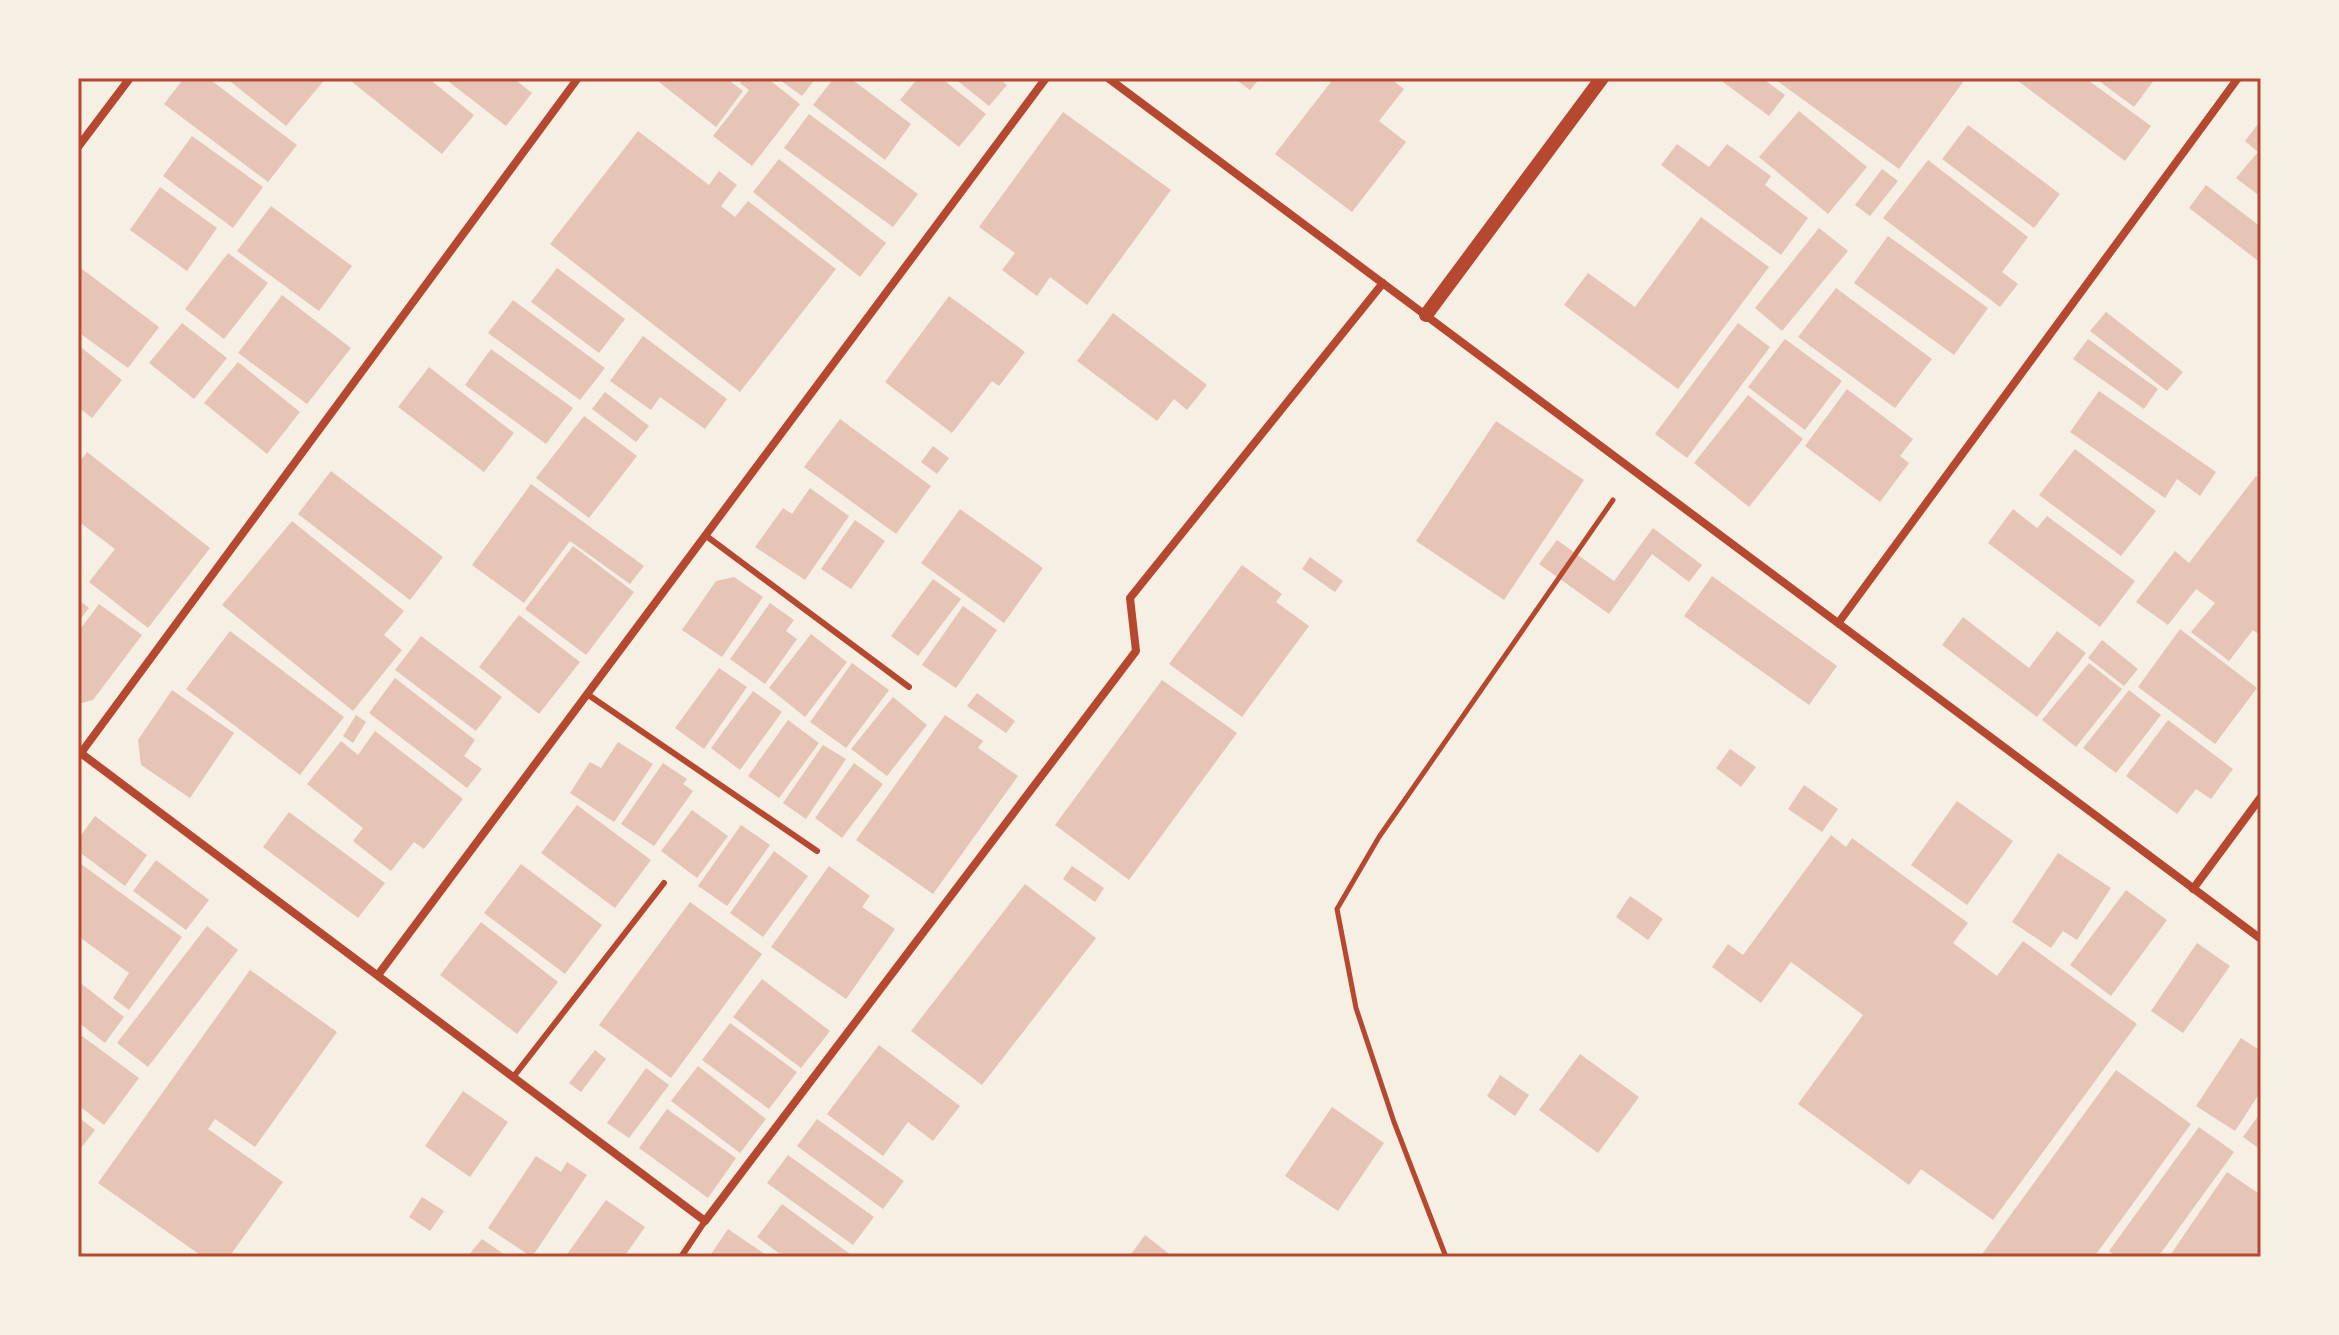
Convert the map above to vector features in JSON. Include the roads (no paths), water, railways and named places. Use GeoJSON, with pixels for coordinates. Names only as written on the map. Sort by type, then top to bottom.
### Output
{"type":"FeatureCollection","features":[{"type":"Feature","properties":{"kind":"street"},"geometry":{"type":"LineString","coordinates":[[78,147],[130,78]]}},
{"type":"Feature","properties":{"kind":"street"},"geometry":{"type":"LineString","coordinates":[[578,78],[79,754],[705,1221],[1136,651],[1130,598],[1383,283]]}},
{"type":"Feature","properties":{"kind":"street"},"geometry":{"type":"LineString","coordinates":[[378,975],[1046,78]]}},
{"type":"Feature","properties":{"kind":"street"},"geometry":{"type":"LineString","coordinates":[[1108,78],[2261,939]]}},
{"type":"Feature","properties":{"kind":"street"},"geometry":{"type":"LineString","coordinates":[[1426,315],[1602,78]]}},
{"type":"Feature","properties":{"kind":"street"},"geometry":{"type":"LineString","coordinates":[[1839,622],[2238,78]]}},
{"type":"Feature","properties":{"kind":"street"},"geometry":{"type":"LineString","coordinates":[[2193,889],[2261,797]]}},
{"type":"Feature","properties":{"kind":"lane"},"geometry":{"type":"LineString","coordinates":[[705,535],[909,687]]}},
{"type":"Feature","properties":{"kind":"lane"},"geometry":{"type":"LineString","coordinates":[[587,694],[817,851]]}},
{"type":"Feature","properties":{"kind":"lane"},"geometry":{"type":"LineString","coordinates":[[514,1076],[664,883]]}},
{"type":"Feature","properties":{"kind":"lane"},"geometry":{"type":"LineString","coordinates":[[681,1257],[705,1221]]}}]}
